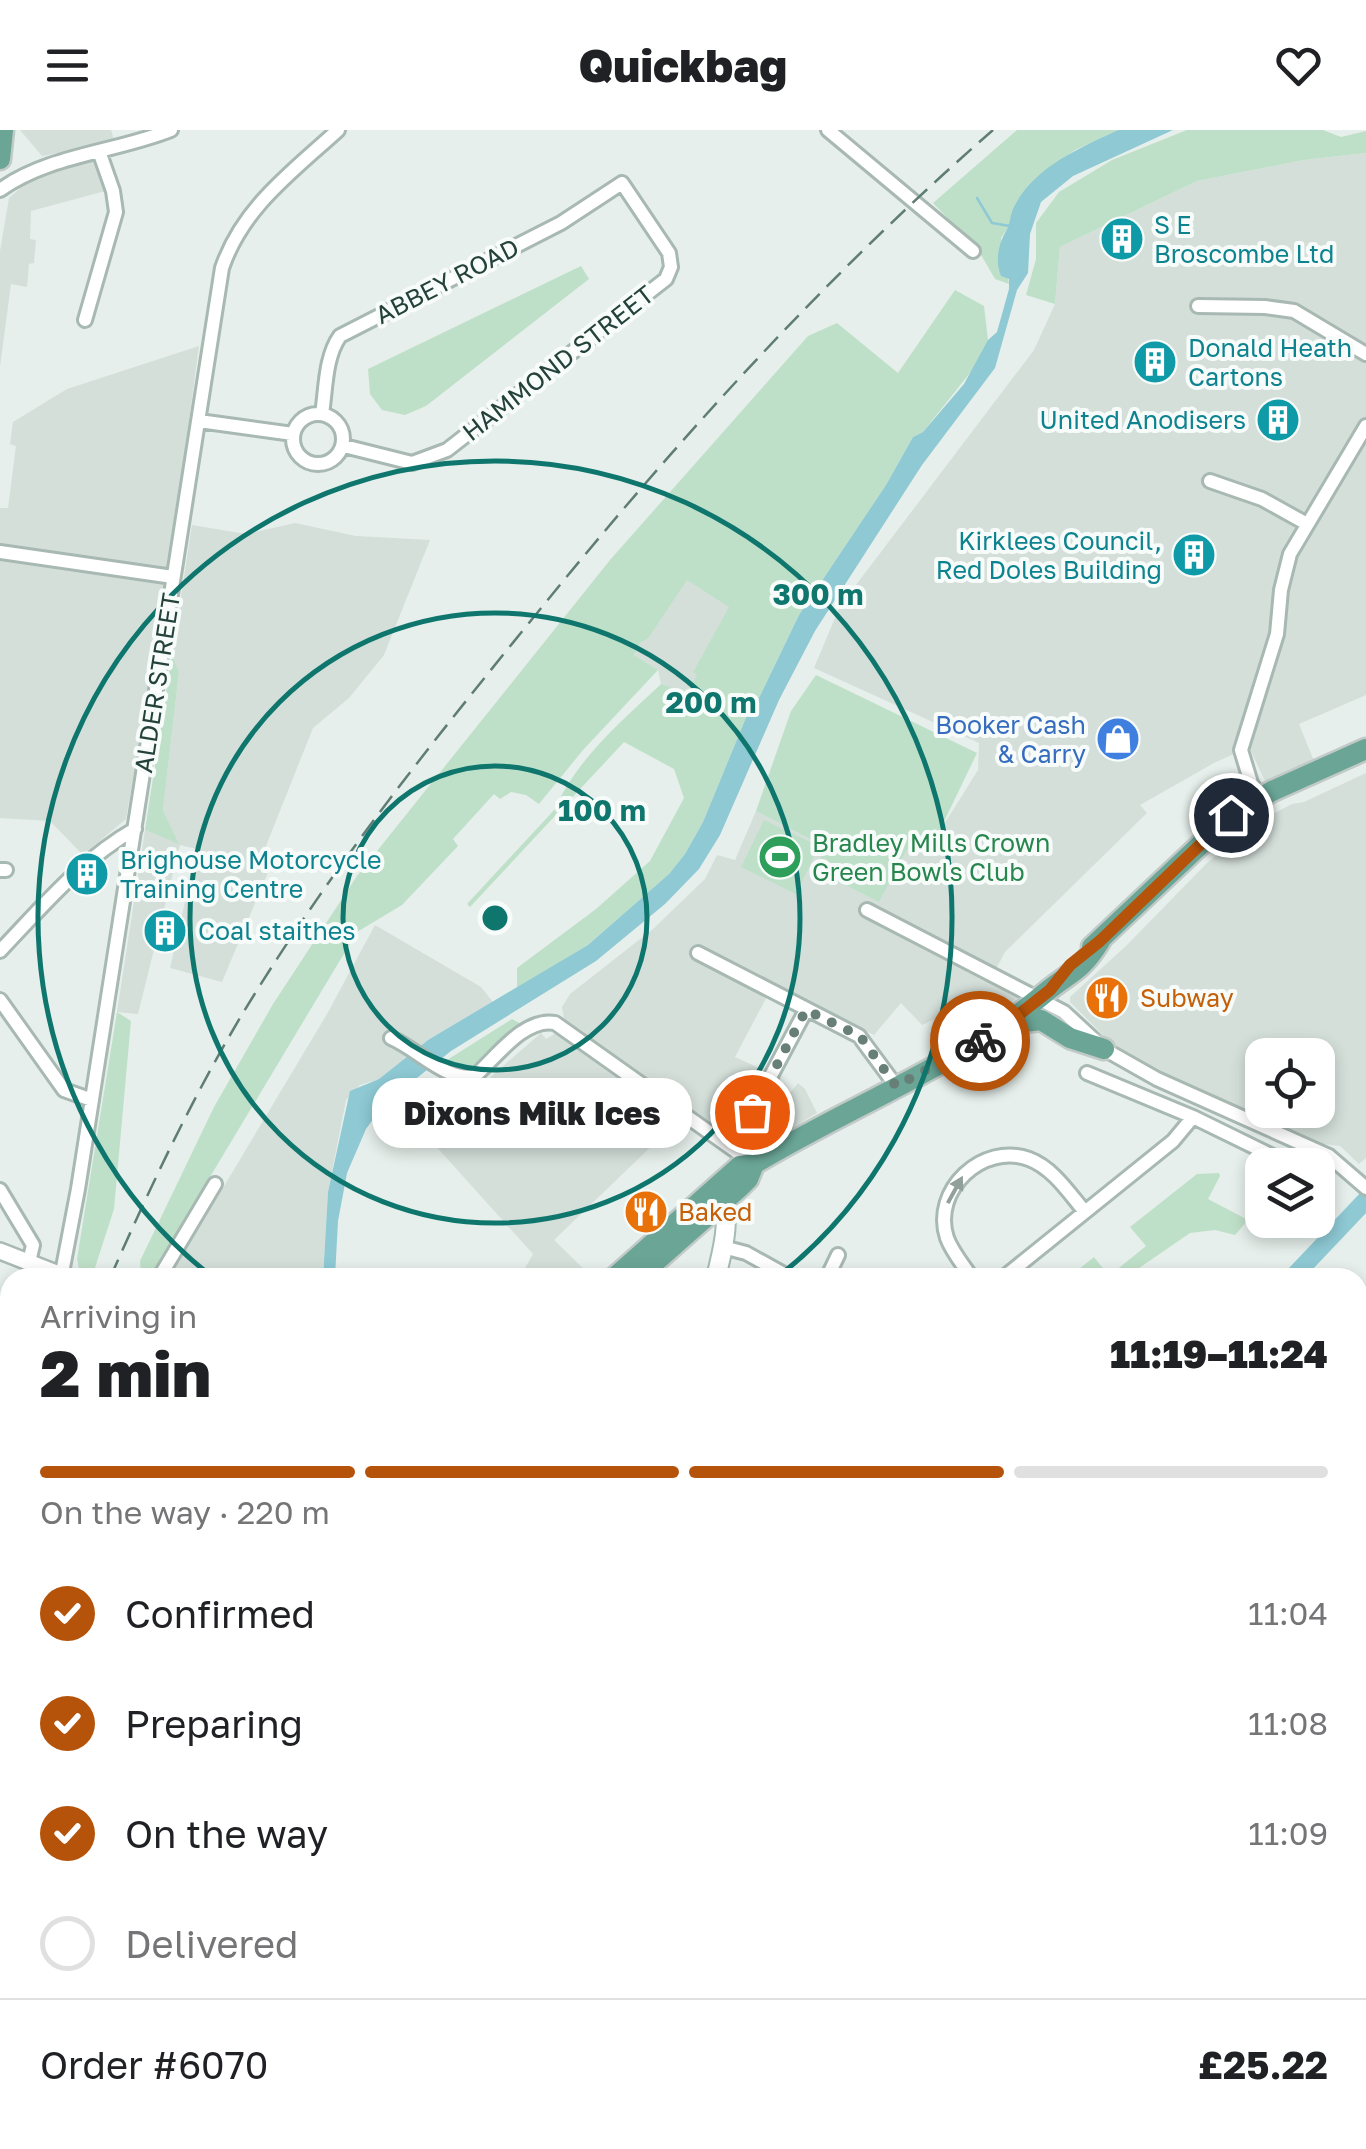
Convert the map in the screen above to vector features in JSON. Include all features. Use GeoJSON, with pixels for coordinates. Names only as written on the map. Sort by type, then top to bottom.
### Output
{"type":"FeatureCollection","features":[{"type":"Feature","properties":{"kind":"main road"},"geometry":{"type":"LineString","coordinates":[[0,157],[4,130]]}},
{"type":"Feature","properties":{"kind":"main road"},"geometry":{"type":"LineString","coordinates":[[647,1268],[717,1196],[740,1166],[754,1164],[1007,1024],[1044,995],[1070,965],[1226,819],[1366,749]]}},
{"type":"Feature","properties":{"kind":"main road"},"geometry":{"type":"LineString","coordinates":[[1262,801],[1366,760]]}},
{"type":"Feature","properties":{"kind":"main road"},"geometry":{"type":"LineString","coordinates":[[1007,1024],[1041,1020],[1070,1038],[1104,1049]]}},
{"type":"Feature","properties":{"kind":"main road"},"geometry":{"type":"LineString","coordinates":[[717,1196],[723,1247],[718,1268]]}},
{"type":"Feature","properties":{"kind":"main road"},"geometry":{"type":"LineString","coordinates":[[627,1268],[717,1196]]}},
{"type":"Feature","properties":{"kind":"street"},"geometry":{"type":"LineString","coordinates":[[0,190],[20,175],[135,144],[171,130]]}},
{"type":"Feature","properties":{"kind":"street"},"geometry":{"type":"LineString","coordinates":[[828,130],[973,251]]}},
{"type":"Feature","properties":{"kind":"street","name":"ALDER STREET"},"geometry":{"type":"LineString","coordinates":[[65,1268],[222,268],[248,215],[329,132]]}},
{"type":"Feature","properties":{"kind":"street"},"geometry":{"type":"LineString","coordinates":[[85,320],[116,212],[99,151]]}},
{"type":"Feature","properties":{"kind":"street"},"geometry":{"type":"LineString","coordinates":[[0,157],[8,169],[20,175]]}},
{"type":"Feature","properties":{"kind":"street","name":"ABBEY ROAD"},"geometry":{"type":"LineString","coordinates":[[322,414],[329,364],[340,336],[561,224],[622,183]]}},
{"type":"Feature","properties":{"kind":"street","name":"HAMMOND STREET"},"geometry":{"type":"LineString","coordinates":[[344,446],[412,463],[447,450],[666,279],[672,267],[668,254],[622,183]]}},
{"type":"Feature","properties":{"kind":"street"},"geometry":{"type":"LineString","coordinates":[[1198,306],[1294,311],[1366,354]]}},
{"type":"Feature","properties":{"kind":"street"},"geometry":{"type":"LineString","coordinates":[[322,414],[336,421],[344,436],[344,446],[333,460],[314,464],[296,452],[293,434],[308,415],[322,414]]}},
{"type":"Feature","properties":{"kind":"street"},"geometry":{"type":"LineString","coordinates":[[199,421],[293,434]]}},
{"type":"Feature","properties":{"kind":"street"},"geometry":{"type":"LineString","coordinates":[[1262,801],[1251,783],[1241,750],[1277,634],[1281,590],[1290,554],[1366,426]]}},
{"type":"Feature","properties":{"kind":"street"},"geometry":{"type":"LineString","coordinates":[[1210,481],[1262,499],[1307,524]]}},
{"type":"Feature","properties":{"kind":"street"},"geometry":{"type":"LineString","coordinates":[[0,552],[173,577]]}},
{"type":"Feature","properties":{"kind":"street"},"geometry":{"type":"LineString","coordinates":[[0,951],[70,878],[135,828]]}},
{"type":"Feature","properties":{"kind":"street"},"geometry":{"type":"LineString","coordinates":[[867,910],[1044,995],[1104,1049],[1156,1079],[1329,1156],[1366,1188]]}},
{"type":"Feature","properties":{"kind":"street"},"geometry":{"type":"LineString","coordinates":[[698,952],[860,1036],[896,1086]]}},
{"type":"Feature","properties":{"kind":"street"},"geometry":{"type":"LineString","coordinates":[[0,1000],[64,1090],[92,1100]]}},
{"type":"Feature","properties":{"kind":"street"},"geometry":{"type":"LineString","coordinates":[[733,1146],[806,1010]]}},
{"type":"Feature","properties":{"kind":"street"},"geometry":{"type":"LineString","coordinates":[[391,1038],[413,1048],[454,1078],[462,1079],[475,1076],[531,1025],[556,1023],[754,1164]]}},
{"type":"Feature","properties":{"kind":"street"},"geometry":{"type":"LineString","coordinates":[[1087,1073],[1256,1148]]}},
{"type":"Feature","properties":{"kind":"street"},"geometry":{"type":"LineString","coordinates":[[452,1099],[462,1079]]}},
{"type":"Feature","properties":{"kind":"street"},"geometry":{"type":"LineString","coordinates":[[1015,1268],[1173,1142],[1193,1117]]}},
{"type":"Feature","properties":{"kind":"street"},"geometry":{"type":"LineString","coordinates":[[966,1268],[947,1238],[944,1212],[950,1191],[982,1161],[1008,1154],[1030,1160],[1050,1172],[1085,1212]]}},
{"type":"Feature","properties":{"kind":"street"},"geometry":{"type":"LineString","coordinates":[[164,1268],[215,1184]]}},
{"type":"Feature","properties":{"kind":"street"},"geometry":{"type":"LineString","coordinates":[[0,1190],[34,1245],[29,1262]]}},
{"type":"Feature","properties":{"kind":"street"},"geometry":{"type":"LineString","coordinates":[[723,1247],[746,1253],[772,1268]]}},
{"type":"Feature","properties":{"kind":"street"},"geometry":{"type":"LineString","coordinates":[[0,1251],[44,1268]]}},
{"type":"Feature","properties":{"kind":"street"},"geometry":{"type":"LineString","coordinates":[[831,1268],[838,1255]]}},
{"type":"Feature","properties":{"kind":"shaded area"},"geometry":{"type":"Polygon","coordinates":[[[20,130],[111,130],[115,143],[42,156],[20,130]]]}},
{"type":"Feature","properties":{"kind":"shaded area"},"geometry":{"type":"Polygon","coordinates":[[[1366,153],[1366,695],[1299,724],[1314,761],[1265,781],[1249,747],[1140,805],[1147,813],[1005,952],[995,971],[1031,989],[968,1032],[957,1009],[922,1025],[901,1003],[874,1035],[772,987],[735,1057],[781,1078],[776,1087],[790,1093],[798,1083],[817,1113],[762,1146],[718,1129],[678,1101],[649,1125],[660,1138],[554,1240],[583,1268],[525,1268],[533,1254],[397,1103],[425,1081],[454,1109],[541,1033],[546,1039],[559,1031],[564,1019],[562,1007],[570,994],[653,929],[705,879],[717,855],[735,860],[756,811],[825,847],[817,870],[879,901],[907,850],[938,834],[978,770],[979,743],[814,668],[840,606],[1034,350],[1055,304],[1060,247],[1197,181],[1304,160],[1366,153]]]}},
{"type":"Feature","properties":{"kind":"shaded area"},"geometry":{"type":"Polygon","coordinates":[[[98,158],[109,190],[31,211],[30,239],[36,240],[34,263],[29,264],[27,287],[11,284],[0,367],[0,251],[9,198],[27,182],[98,158]]]}},
{"type":"Feature","properties":{"kind":"shaded area"},"geometry":{"type":"Polygon","coordinates":[[[199,346],[170,564],[126,819],[83,855],[50,821],[0,818],[0,508],[8,508],[16,446],[10,444],[13,422],[67,389],[199,346]]]}},
{"type":"Feature","properties":{"kind":"shaded area"},"geometry":{"type":"Polygon","coordinates":[[[295,523],[356,536],[430,540],[384,655],[349,698],[313,728],[260,861],[271,865],[222,982],[170,968],[197,849],[180,845],[138,1014],[117,1012],[145,830],[178,843],[163,810],[179,672],[172,654],[192,525],[246,534],[295,523]]]}},
{"type":"Feature","properties":{"kind":"shaded area"},"geometry":{"type":"Polygon","coordinates":[[[687,579],[730,607],[694,671],[698,675],[687,694],[661,684],[658,670],[634,655],[687,579]]]}},
{"type":"Feature","properties":{"kind":"shaded area"},"geometry":{"type":"Polygon","coordinates":[[[1366,773],[1366,1158],[1359,1164],[1340,1146],[1323,1144],[1287,1128],[1335,1128],[1335,1038],[1245,1038],[1245,1109],[1138,1062],[1105,1037],[1070,1002],[1070,997],[1206,864],[1252,825],[1366,773]]]}},
{"type":"Feature","properties":{"kind":"shaded area"},"geometry":{"type":"Polygon","coordinates":[[[375,925],[481,987],[493,1002],[428,1040],[379,1079],[360,1085],[346,1100],[328,1192],[324,1268],[175,1268],[327,1014],[375,925]]]}},
{"type":"Feature","properties":{"kind":"green space"},"geometry":{"type":"Polygon","coordinates":[[[1017,130],[1118,130],[1075,150],[1042,174],[1001,238],[1009,284],[995,279],[977,248],[933,203],[1017,130]]]}},
{"type":"Feature","properties":{"kind":"green space"},"geometry":{"type":"Polygon","coordinates":[[[1187,130],[1323,130],[1341,137],[1366,131],[1366,153],[1304,160],[1197,181],[1060,247],[1055,304],[1026,295],[1036,259],[1036,223],[1059,192],[1112,160],[1187,130]]]}},
{"type":"Feature","properties":{"kind":"green space"},"geometry":{"type":"Polygon","coordinates":[[[581,266],[589,279],[426,406],[405,415],[382,410],[370,394],[368,369],[581,266]]]}},
{"type":"Feature","properties":{"kind":"green space"},"geometry":{"type":"Polygon","coordinates":[[[955,290],[984,306],[988,340],[977,364],[923,432],[913,437],[886,485],[799,615],[757,702],[750,708],[703,822],[669,874],[588,945],[517,988],[517,968],[596,909],[650,861],[684,798],[674,769],[624,742],[470,907],[467,904],[555,809],[588,757],[631,712],[661,684],[687,693],[697,675],[693,672],[729,607],[687,580],[634,655],[658,670],[539,804],[526,795],[511,792],[500,799],[494,794],[453,839],[458,846],[402,905],[357,932],[155,1268],[140,1268],[140,1261],[214,1107],[273,1004],[357,876],[610,560],[808,336],[837,323],[898,373],[955,290]]]}},
{"type":"Feature","properties":{"kind":"green space"},"geometry":{"type":"Polygon","coordinates":[[[172,654],[179,672],[163,810],[179,844],[145,830],[172,654]]]}},
{"type":"Feature","properties":{"kind":"green space"},"geometry":{"type":"Polygon","coordinates":[[[816,675],[977,753],[938,834],[907,850],[879,902],[816,870],[825,847],[756,811],[791,711],[816,675]]]}},
{"type":"Feature","properties":{"kind":"green space","name":"Bradley Mills Crown Green Bowls Club"},"geometry":{"type":"Polygon","coordinates":[[[764,820],[819,846],[796,894],[741,867],[764,820]]]}},
{"type":"Feature","properties":{"kind":"green space"},"geometry":{"type":"Polygon","coordinates":[[[117,1012],[131,1021],[114,1209],[95,1268],[79,1268],[77,1259],[117,1012]]]}},
{"type":"Feature","properties":{"kind":"green space"},"geometry":{"type":"Polygon","coordinates":[[[512,1019],[523,1025],[478,1064],[457,1066],[447,1060],[512,1019]]]}},
{"type":"Feature","properties":{"kind":"green space"},"geometry":{"type":"Polygon","coordinates":[[[1219,1173],[1208,1199],[1245,1218],[1235,1235],[1215,1230],[1190,1233],[1139,1268],[1119,1268],[1146,1246],[1130,1227],[1197,1174],[1219,1173]]]}},
{"type":"Feature","properties":{"kind":"green space"},"geometry":{"type":"Polygon","coordinates":[[[1094,1257],[1103,1268],[1080,1268],[1094,1257]]]}},
{"type":"Feature","properties":{"kind":"water"},"geometry":{"type":"Polygon","coordinates":[[[1118,130],[1173,130],[1073,176],[1041,202],[1030,234],[1028,273],[1017,290],[995,368],[922,465],[815,631],[779,700],[720,835],[699,869],[665,904],[596,961],[451,1051],[384,1104],[366,1129],[347,1173],[338,1221],[335,1268],[324,1268],[328,1192],[350,1091],[379,1079],[428,1040],[588,945],[669,874],[685,854],[703,822],[750,708],[757,702],[799,615],[886,485],[913,437],[923,432],[964,384],[988,340],[997,332],[1009,289],[1009,279],[1001,276],[999,270],[998,253],[1013,209],[1032,181],[1088,144],[1118,130]]]}},
{"type":"Feature","properties":{"kind":"waterway"},"geometry":{"type":"LineString","coordinates":[[977,198],[992,223],[1010,226]]}},
{"type":"Feature","properties":{"kind":"waterway"},"geometry":{"type":"LineString","coordinates":[[1301,1268],[1366,1200]]}},
{"type":"Feature","properties":{"kind":"railway"},"geometry":{"type":"LineString","coordinates":[[115,1268],[177,1134],[233,1029],[321,894],[428,749],[594,544],[702,419],[872,241],[993,130]]}},
{"type":"Feature","properties":{"kind":"way so far"},"geometry":{"type":"LineString","coordinates":[[752,1112],[806,1010],[860,1036],[896,1086],[980,1041]]}},
{"type":"Feature","properties":{"kind":"place","name":"S E Broscombe Ltd"},"geometry":{"type":"Point","coordinates":[1122,239]}},
{"type":"Feature","properties":{"kind":"place","name":"Donald Heath Cartons"},"geometry":{"type":"Point","coordinates":[1155,362]}},
{"type":"Feature","properties":{"kind":"place","name":"United Anodisers"},"geometry":{"type":"Point","coordinates":[1278,420]}},
{"type":"Feature","properties":{"kind":"place","name":"Kirklees Council, Red Doles Building"},"geometry":{"type":"Point","coordinates":[1194,555]}},
{"type":"Feature","properties":{"kind":"place","name":"Booker Cash & Carry"},"geometry":{"type":"Point","coordinates":[1118,739]}},
{"type":"Feature","properties":{"kind":"place","name":"Bradley Mills Crown Green Bowls Club"},"geometry":{"type":"Point","coordinates":[780,857]}},
{"type":"Feature","properties":{"kind":"place","name":"Brighouse Motorcycle Training Centre"},"geometry":{"type":"Point","coordinates":[87,874]}},
{"type":"Feature","properties":{"kind":"place","name":"Coal staithes"},"geometry":{"type":"Point","coordinates":[165,931]}},
{"type":"Feature","properties":{"kind":"place","name":"Subway"},"geometry":{"type":"Point","coordinates":[1107,998]}},
{"type":"Feature","properties":{"kind":"place","name":"Dixons Milk Ices"},"geometry":{"type":"Point","coordinates":[752,1112]}},
{"type":"Feature","properties":{"kind":"place","name":"Baked"},"geometry":{"type":"Point","coordinates":[646,1212]}},
{"type":"Feature","properties":{"kind":"route"},"geometry":{"type":"LineString","coordinates":[[980,1041],[1050,990],[1058,976],[1231,815]]}}]}
